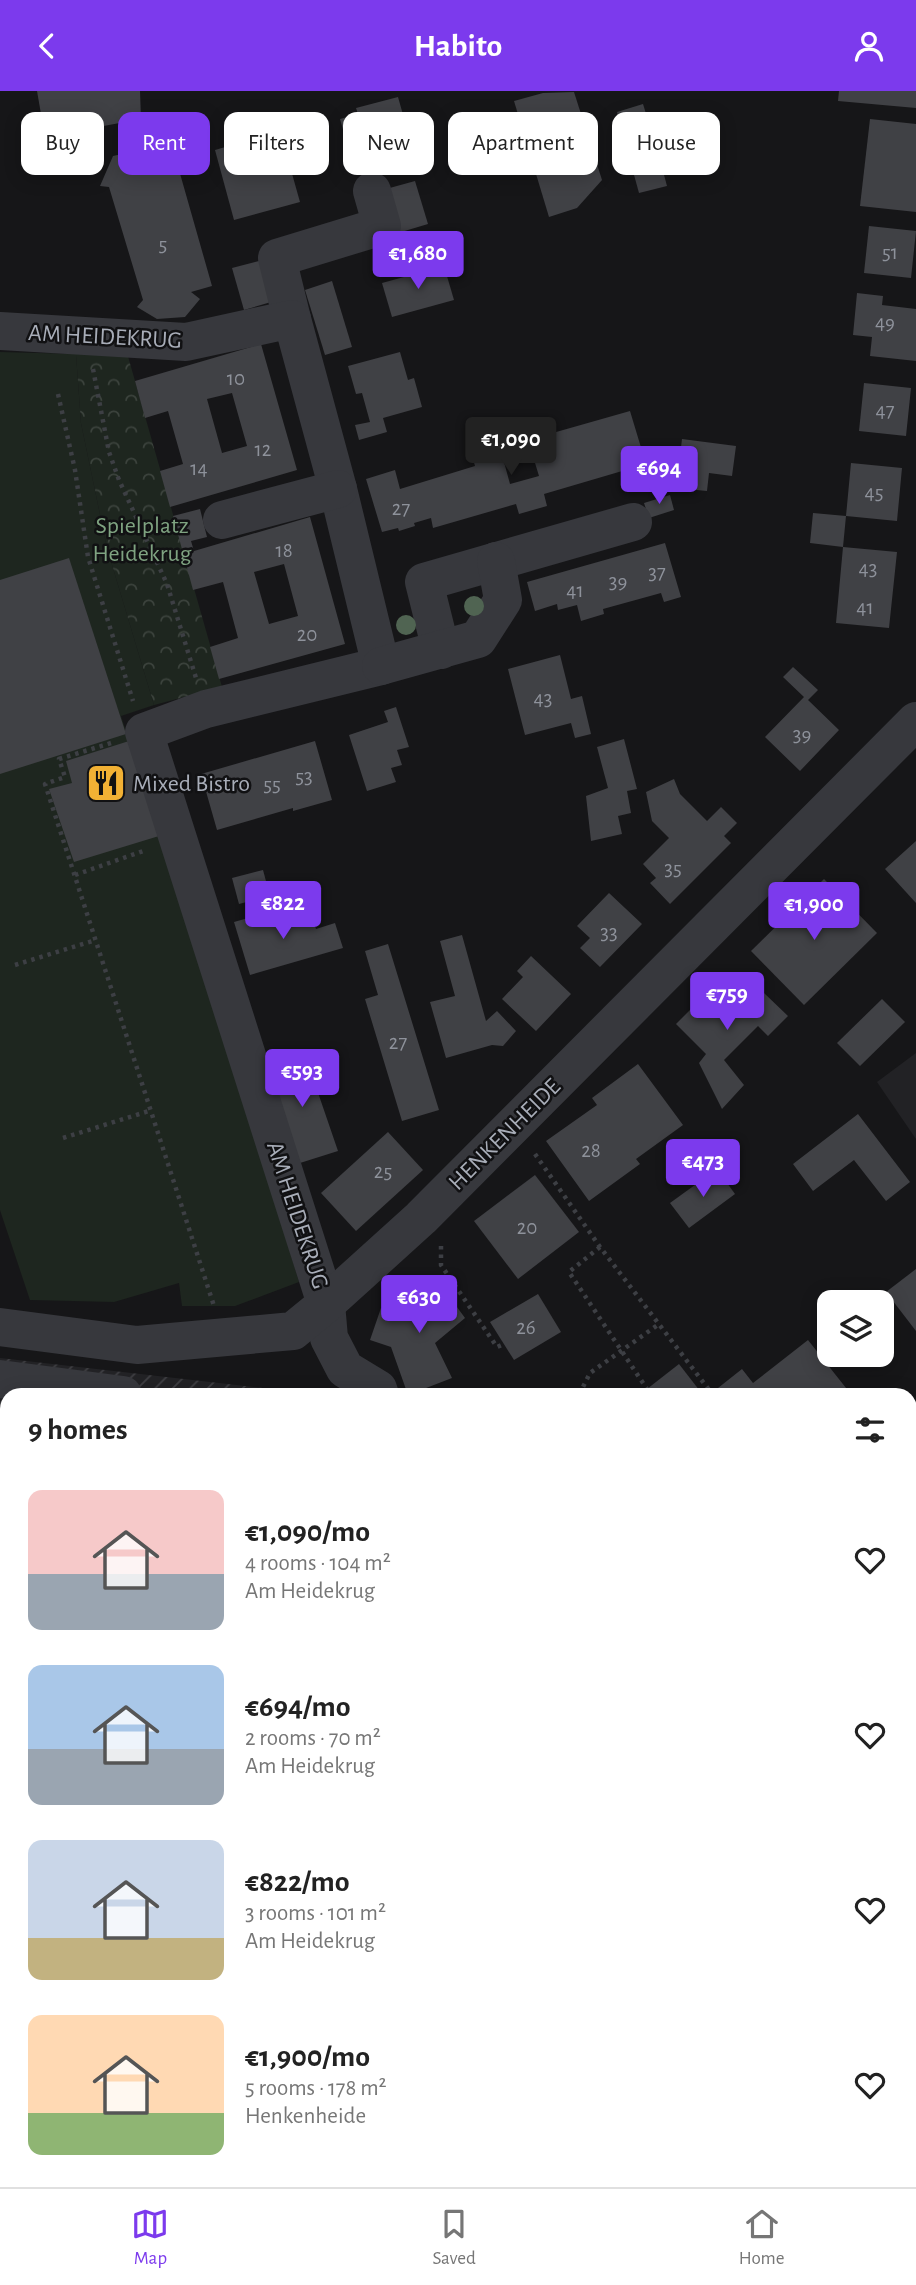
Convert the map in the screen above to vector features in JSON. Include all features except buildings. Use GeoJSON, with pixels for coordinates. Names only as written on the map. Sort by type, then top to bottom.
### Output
{"type":"FeatureCollection","features":[{"type":"Feature","properties":{"kind":"street"},"geometry":{"type":"LineString","coordinates":[[372,191],[382,226],[277,258],[381,666]]}},
{"type":"Feature","properties":{"kind":"street","name":"AM HEIDEKRUG"},"geometry":{"type":"LineString","coordinates":[[0,331],[186,342],[292,319]]}},
{"type":"Feature","properties":{"kind":"street"},"geometry":{"type":"LineString","coordinates":[[222,520],[338,489]]}},
{"type":"Feature","properties":{"kind":"street"},"geometry":{"type":"LineString","coordinates":[[440,650],[424,582],[633,522]]}},
{"type":"Feature","properties":{"kind":"street"},"geometry":{"type":"LineString","coordinates":[[144,732],[206,709],[478,639],[503,600],[496,561]]}},
{"type":"Feature","properties":{"kind":"street","name":"HENKENHEIDE"},"geometry":{"type":"LineString","coordinates":[[0,1327],[136,1345],[293,1331],[421,1218],[916,721]]}},
{"type":"Feature","properties":{"kind":"street","name":"AM HEIDEKRUG"},"geometry":{"type":"LineString","coordinates":[[144,732],[326,1304],[328,1338],[345,1369],[376,1388]]}},
{"type":"Feature","properties":{"kind":"street"},"geometry":{"type":"LineString","coordinates":[[0,1379],[70,1388]]}},
{"type":"Feature","properties":{"kind":"path"},"geometry":{"type":"LineString","coordinates":[[90,337],[109,452],[119,480],[167,584],[206,709]]}},
{"type":"Feature","properties":{"kind":"path"},"geometry":{"type":"LineString","coordinates":[[58,394],[75,470],[88,557],[144,732],[59,759],[65,777],[45,784],[215,1306]]}},
{"type":"Feature","properties":{"kind":"path"},"geometry":{"type":"LineString","coordinates":[[75,875],[177,839]]}},
{"type":"Feature","properties":{"kind":"path"},"geometry":{"type":"LineString","coordinates":[[15,965],[96,940]]}},
{"type":"Feature","properties":{"kind":"path"},"geometry":{"type":"LineString","coordinates":[[63,1138],[152,1110]]}},
{"type":"Feature","properties":{"kind":"path"},"geometry":{"type":"LineString","coordinates":[[514,1124],[600,1247],[708,1388]]}},
{"type":"Feature","properties":{"kind":"path"},"geometry":{"type":"LineString","coordinates":[[421,1218],[443,1248],[442,1265],[497,1347],[504,1344]]}},
{"type":"Feature","properties":{"kind":"path"},"geometry":{"type":"LineString","coordinates":[[600,1247],[569,1272],[646,1388]]}},
{"type":"Feature","properties":{"kind":"path"},"geometry":{"type":"LineString","coordinates":[[582,1388],[590,1373],[659,1324]]}},
{"type":"Feature","properties":{"kind":"shaded area"},"geometry":{"type":"Polygon","coordinates":[[[916,1053],[916,1139],[877,1082],[916,1053]]]}},
{"type":"Feature","properties":{"kind":"shaded area"},"geometry":{"type":"Polygon","coordinates":[[[0,1358],[262,1388],[0,1388],[0,1358]]]}},
{"type":"Feature","properties":{"kind":"green space"},"geometry":{"type":"Polygon","coordinates":[[[0,352],[76,354],[81,423],[107,548],[154,705],[121,716],[239,1081],[299,1282],[235,1306],[182,1306],[179,1283],[114,1302],[30,1300],[0,1210],[0,352]]]}},
{"type":"Feature","properties":{"kind":"green space","name":"Spielplatz Heidekrug"},"geometry":{"type":"Polygon","coordinates":[[[127,353],[222,687],[154,705],[107,548],[81,423],[76,354],[127,353]]]}},
{"type":"Feature","properties":{"kind":"place","name":"Mixed Bistro"},"geometry":{"type":"Point","coordinates":[106,783]}}]}
